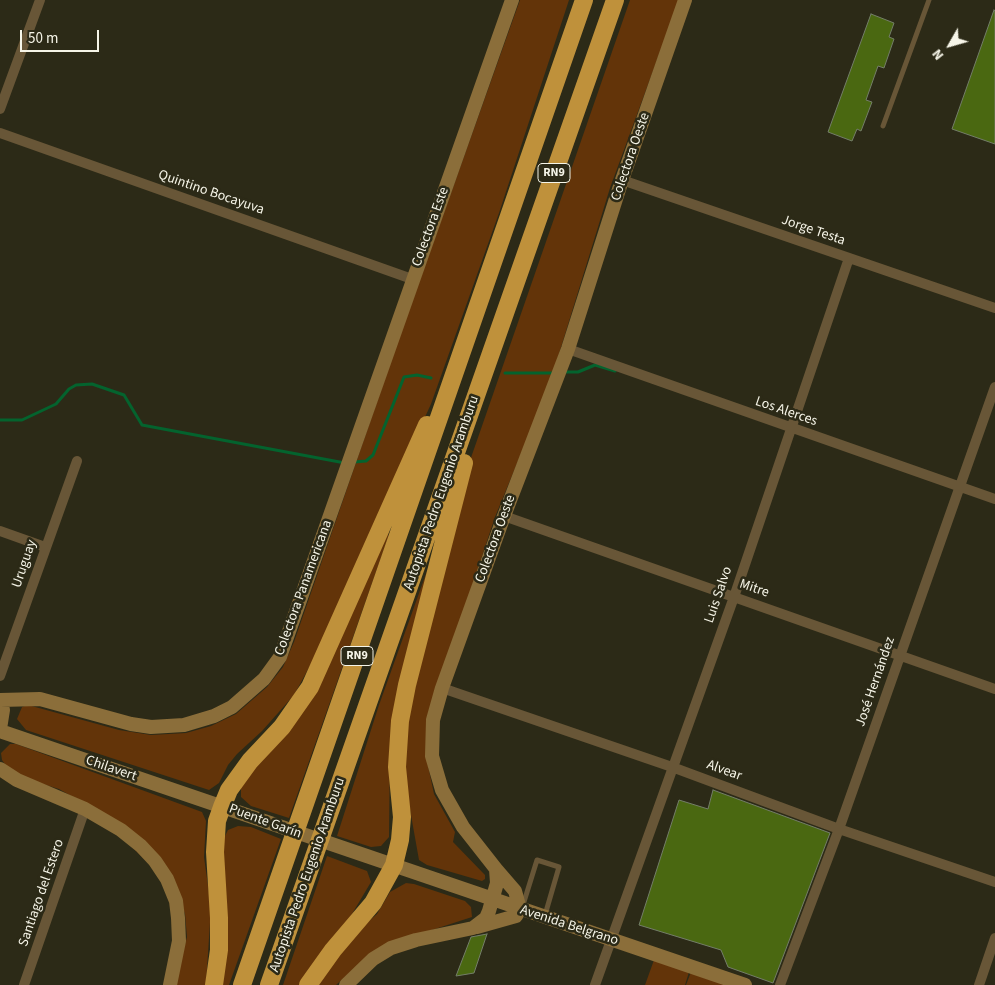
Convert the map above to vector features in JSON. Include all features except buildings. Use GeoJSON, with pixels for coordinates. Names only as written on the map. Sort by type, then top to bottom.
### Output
{"type":"FeatureCollection","features":[{"type":"Feature","properties":{"kind":"highway","name":"Autopista Pedro Eugenio Aramburu"},"geometry":{"type":"LineString","coordinates":[[242,985],[584,0]]}},
{"type":"Feature","properties":{"kind":"highway","name":"Autopista Pedro Eugenio Aramburu"},"geometry":{"type":"LineString","coordinates":[[269,985],[615,0]]}},
{"type":"Feature","properties":{"kind":"highway"},"geometry":{"type":"LineString","coordinates":[[574,116],[622,0]]}},
{"type":"Feature","properties":{"kind":"highway"},"geometry":{"type":"LineString","coordinates":[[214,985],[219,950],[220,918],[215,852],[217,821],[222,807],[229,790],[250,761],[282,727],[310,687],[472,327]]}},
{"type":"Feature","properties":{"kind":"highway"},"geometry":{"type":"LineString","coordinates":[[308,985],[333,950],[368,910],[394,865],[400,840],[402,817],[397,766],[400,720],[407,684],[494,346]]}},
{"type":"Feature","properties":{"kind":"street"},"geometry":{"type":"LineString","coordinates":[[0,109],[40,0]]}},
{"type":"Feature","properties":{"kind":"street","name":"Colectora Este"},"geometry":{"type":"LineString","coordinates":[[352,455],[412,278],[512,0]]}},
{"type":"Feature","properties":{"kind":"street","name":"Colectora Oeste"},"geometry":{"type":"LineString","coordinates":[[521,910],[515,891],[463,827],[448,802],[437,776],[432,756],[433,720],[442,688],[504,516],[568,349],[622,180],[685,0]]}},
{"type":"Feature","properties":{"kind":"street","name":"Quintino Bocayuva"},"geometry":{"type":"LineString","coordinates":[[0,133],[412,278]]}},
{"type":"Feature","properties":{"kind":"street","name":"Jorge Testa"},"geometry":{"type":"LineString","coordinates":[[622,180],[995,308]]}},
{"type":"Feature","properties":{"kind":"street","name":"Luis Salvo"},"geometry":{"type":"LineString","coordinates":[[595,985],[734,597],[849,258]]}},
{"type":"Feature","properties":{"kind":"street","name":"Los Alerces"},"geometry":{"type":"LineString","coordinates":[[568,349],[995,499]]}},
{"type":"Feature","properties":{"kind":"street","name":"José Hernández"},"geometry":{"type":"LineString","coordinates":[[780,985],[839,829],[995,387]]}},
{"type":"Feature","properties":{"kind":"street","name":"Colectora Panamericana"},"geometry":{"type":"LineString","coordinates":[[0,730],[4,710],[0,699],[40,699],[131,724],[151,727],[198,722],[232,706],[257,686],[280,656],[352,455]]}},
{"type":"Feature","properties":{"kind":"street","name":"Uruguay"},"geometry":{"type":"LineString","coordinates":[[0,676],[76,461]]}},
{"type":"Feature","properties":{"kind":"street","name":"Mitre"},"geometry":{"type":"LineString","coordinates":[[504,516],[995,689]]}},
{"type":"Feature","properties":{"kind":"street"},"geometry":{"type":"LineString","coordinates":[[0,531],[45,547]]}},
{"type":"Feature","properties":{"kind":"street","name":"Alvear"},"geometry":{"type":"LineString","coordinates":[[442,688],[672,767],[839,829],[995,882]]}},
{"type":"Feature","properties":{"kind":"street","name":"Chilavert"},"geometry":{"type":"LineString","coordinates":[[0,730],[222,807]]}},
{"type":"Feature","properties":{"kind":"street"},"geometry":{"type":"LineString","coordinates":[[0,769],[17,780],[85,809],[121,830],[141,846],[155,861],[176,901],[179,941],[172,980]]}},
{"type":"Feature","properties":{"kind":"street","name":"Puente Garín"},"geometry":{"type":"LineString","coordinates":[[222,807],[362,856],[394,865]]}},
{"type":"Feature","properties":{"kind":"street","name":"Santiago del Estero"},"geometry":{"type":"LineString","coordinates":[[24,985],[85,809]]}},
{"type":"Feature","properties":{"kind":"street","name":"Avenida Belgrano"},"geometry":{"type":"LineString","coordinates":[[394,865],[544,918],[745,985]]}},
{"type":"Feature","properties":{"kind":"street"},"geometry":{"type":"LineString","coordinates":[[473,928],[486,918],[497,883],[496,868]]}},
{"type":"Feature","properties":{"kind":"street"},"geometry":{"type":"LineString","coordinates":[[346,985],[373,959],[391,948],[416,940],[473,928],[516,916],[521,910]]}},
{"type":"Feature","properties":{"kind":"street"},"geometry":{"type":"LineString","coordinates":[[979,985],[995,938]]}},
{"type":"Feature","properties":{"kind":"lane"},"geometry":{"type":"LineString","coordinates":[[883,126],[930,0]]}},
{"type":"Feature","properties":{"kind":"lane"},"geometry":{"type":"LineString","coordinates":[[521,910],[537,860],[559,867],[544,918]]}},
{"type":"Feature","properties":{"kind":"shaded area"},"geometry":{"type":"Polygon","coordinates":[[[520,0],[569,0],[499,213],[431,404],[318,651],[294,695],[262,731],[237,754],[228,765],[219,783],[209,790],[26,730],[17,719],[22,707],[28,705],[119,730],[151,735],[186,733],[211,726],[236,714],[267,687],[283,667],[294,642],[397,344],[520,0]]]}},
{"type":"Feature","properties":{"kind":"shaded area"},"geometry":{"type":"Polygon","coordinates":[[[630,0],[679,0],[610,188],[550,383],[495,517],[430,712],[427,761],[434,794],[455,832],[453,842],[485,875],[485,879],[482,881],[427,865],[419,860],[401,759],[405,709],[466,472],[630,0]]]}},
{"type":"Feature","properties":{"kind":"shaded area"},"geometry":{"type":"Polygon","coordinates":[[[390,518],[388,538],[289,818],[251,806],[241,797],[241,786],[293,718],[390,518]]]}},
{"type":"Feature","properties":{"kind":"shaded area"},"geometry":{"type":"Polygon","coordinates":[[[437,543],[390,747],[389,837],[381,846],[371,847],[337,836],[379,705],[437,543]]]}},
{"type":"Feature","properties":{"kind":"shaded area"},"geometry":{"type":"Polygon","coordinates":[[[10,744],[16,744],[202,812],[206,821],[204,857],[211,907],[206,985],[174,985],[187,937],[185,914],[178,893],[94,809],[59,789],[23,778],[7,767],[2,760],[1,753],[10,744]]]}},
{"type":"Feature","properties":{"kind":"shaded area"},"geometry":{"type":"Polygon","coordinates":[[[238,826],[251,827],[281,839],[229,985],[218,985],[224,838],[228,830],[238,826]]]}},
{"type":"Feature","properties":{"kind":"shaded area"},"geometry":{"type":"Polygon","coordinates":[[[327,856],[367,871],[371,882],[349,919],[303,985],[283,985],[327,856]]]}},
{"type":"Feature","properties":{"kind":"shaded area"},"geometry":{"type":"Polygon","coordinates":[[[406,883],[465,901],[471,907],[472,917],[395,942],[367,957],[336,985],[312,985],[352,936],[377,914],[390,892],[406,883]]]}},
{"type":"Feature","properties":{"kind":"shaded area"},"geometry":{"type":"Polygon","coordinates":[[[654,960],[689,972],[685,985],[645,985],[654,960]]]}},
{"type":"Feature","properties":{"kind":"shaded area"},"geometry":{"type":"Polygon","coordinates":[[[691,972],[727,985],[686,985],[691,972]]]}},
{"type":"Feature","properties":{"kind":"waterway"},"geometry":{"type":"LineString","coordinates":[[563,372],[578,372],[595,365],[615,371]]}},
{"type":"Feature","properties":{"kind":"waterway"},"geometry":{"type":"LineString","coordinates":[[505,373],[554,373]]}},
{"type":"Feature","properties":{"kind":"waterway"},"geometry":{"type":"LineString","coordinates":[[354,462],[366,461],[373,455],[404,377],[417,375],[431,378]]}},
{"type":"Feature","properties":{"kind":"waterway"},"geometry":{"type":"LineString","coordinates":[[0,420],[22,420],[56,404],[69,389],[76,385],[92,384],[124,395],[142,425],[345,463]]}}]}
